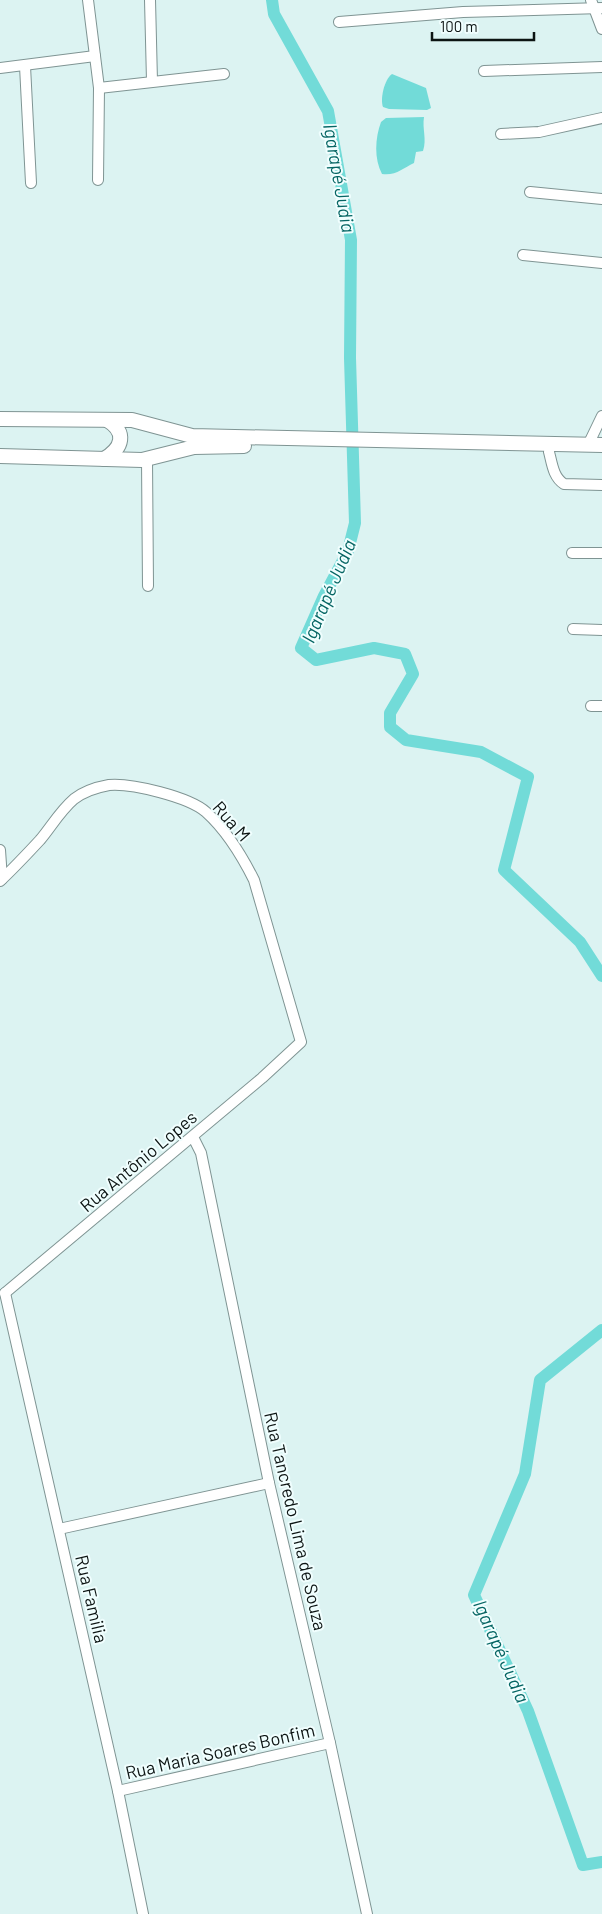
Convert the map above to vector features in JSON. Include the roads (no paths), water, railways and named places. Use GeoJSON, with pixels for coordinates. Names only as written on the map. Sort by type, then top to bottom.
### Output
{"type":"FeatureCollection","features":[{"type":"Feature","properties":{"kind":"highway"},"geometry":{"type":"LineString","coordinates":[[0,419],[145,422],[192,436],[293,443]]}},
{"type":"Feature","properties":{"kind":"highway"},"geometry":{"type":"LineString","coordinates":[[104,459],[116,450],[120,442],[118,430],[115,425],[107,420]]}},
{"type":"Feature","properties":{"kind":"highway"},"geometry":{"type":"LineString","coordinates":[[0,456],[147,459],[194,447],[293,443],[595,445]]}},
{"type":"Feature","properties":{"kind":"highway"},"geometry":{"type":"LineString","coordinates":[[391,444],[602,454]]}},
{"type":"Feature","properties":{"kind":"street"},"geometry":{"type":"LineString","coordinates":[[88,0],[99,88],[98,180]]}},
{"type":"Feature","properties":{"kind":"street"},"geometry":{"type":"LineString","coordinates":[[150,0],[152,81]]}},
{"type":"Feature","properties":{"kind":"street"},"geometry":{"type":"LineString","coordinates":[[339,22],[463,12],[596,6],[602,30]]}},
{"type":"Feature","properties":{"kind":"street"},"geometry":{"type":"LineString","coordinates":[[0,68],[95,56]]}},
{"type":"Feature","properties":{"kind":"street"},"geometry":{"type":"LineString","coordinates":[[25,66],[31,183]]}},
{"type":"Feature","properties":{"kind":"street"},"geometry":{"type":"LineString","coordinates":[[484,71],[602,67]]}},
{"type":"Feature","properties":{"kind":"street"},"geometry":{"type":"LineString","coordinates":[[99,88],[224,74]]}},
{"type":"Feature","properties":{"kind":"street"},"geometry":{"type":"LineString","coordinates":[[501,134],[538,132],[602,118]]}},
{"type":"Feature","properties":{"kind":"street"},"geometry":{"type":"LineString","coordinates":[[530,192],[602,198]]}},
{"type":"Feature","properties":{"kind":"street"},"geometry":{"type":"LineString","coordinates":[[523,255],[602,263]]}},
{"type":"Feature","properties":{"kind":"street"},"geometry":{"type":"LineString","coordinates":[[595,445],[602,416]]}},
{"type":"Feature","properties":{"kind":"street"},"geometry":{"type":"LineString","coordinates":[[550,452],[554,470],[560,482],[564,484],[602,484]]}},
{"type":"Feature","properties":{"kind":"street"},"geometry":{"type":"LineString","coordinates":[[147,459],[148,586]]}},
{"type":"Feature","properties":{"kind":"street"},"geometry":{"type":"LineString","coordinates":[[572,553],[602,553]]}},
{"type":"Feature","properties":{"kind":"street"},"geometry":{"type":"LineString","coordinates":[[573,629],[602,630]]}},
{"type":"Feature","properties":{"kind":"street"},"geometry":{"type":"LineString","coordinates":[[591,706],[602,706]]}},
{"type":"Feature","properties":{"kind":"street","name":"Rua M"},"geometry":{"type":"LineString","coordinates":[[1,880],[40,840],[75,798],[96,788],[108,785],[122,785],[192,802],[206,812],[230,840],[244,860],[254,880],[301,1042],[291,1053]]}},
{"type":"Feature","properties":{"kind":"street"},"geometry":{"type":"LineString","coordinates":[[0,850],[1,880]]}},
{"type":"Feature","properties":{"kind":"street","name":"Rua Antônio Lopes"},"geometry":{"type":"LineString","coordinates":[[2,1291],[193,1137],[291,1053]]}},
{"type":"Feature","properties":{"kind":"street","name":"Rua Tancredo Lima de Souza"},"geometry":{"type":"LineString","coordinates":[[193,1137],[201,1153],[269,1483],[330,1743],[367,1914]]}},
{"type":"Feature","properties":{"kind":"street","name":"Rua Familia"},"geometry":{"type":"LineString","coordinates":[[2,1291],[59,1529],[118,1791],[143,1914]]}},
{"type":"Feature","properties":{"kind":"street"},"geometry":{"type":"LineString","coordinates":[[59,1529],[269,1483]]}},
{"type":"Feature","properties":{"kind":"street","name":"Rua Maria Soares Bonfim"},"geometry":{"type":"LineString","coordinates":[[118,1791],[330,1743]]}},
{"type":"Feature","properties":{"kind":"water"},"geometry":{"type":"Polygon","coordinates":[[[392,74],[426,88],[431,108],[427,110],[389,109],[383,107],[383,90],[392,74]]]}},
{"type":"Feature","properties":{"kind":"water"},"geometry":{"type":"Polygon","coordinates":[[[424,117],[425,142],[423,151],[416,152],[414,163],[395,173],[382,174],[379,168],[376,148],[381,122],[386,118],[424,117]]]}},
{"type":"Feature","properties":{"kind":"waterway","name":"Igarapé Judia"},"geometry":{"type":"LineString","coordinates":[[272,0],[274,14],[328,111],[351,240],[350,358],[355,523],[348,551],[324,596],[301,648],[316,660],[374,648],[405,654],[413,674],[390,713],[390,727],[406,740],[481,752],[528,777],[504,870],[580,942],[602,976]]}},
{"type":"Feature","properties":{"kind":"waterway","name":"Igarapé Judia"},"geometry":{"type":"LineString","coordinates":[[602,1330],[540,1380],[525,1474],[474,1595],[528,1711],[583,1865],[602,1862]]}}]}
